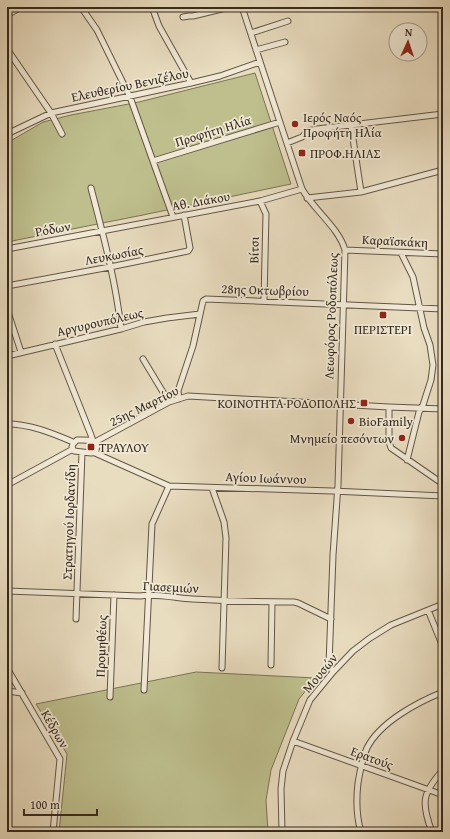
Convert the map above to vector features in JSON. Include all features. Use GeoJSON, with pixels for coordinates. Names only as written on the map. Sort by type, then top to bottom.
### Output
{"type":"FeatureCollection","features":[{"type":"Feature","properties":{"kind":"street"},"geometry":{"type":"LineString","coordinates":[[7,15],[21,7]]}},
{"type":"Feature","properties":{"kind":"street"},"geometry":{"type":"LineString","coordinates":[[81,7],[97,30],[130,97],[173,217]]}},
{"type":"Feature","properties":{"kind":"street"},"geometry":{"type":"LineString","coordinates":[[152,7],[159,26],[191,83]]}},
{"type":"Feature","properties":{"kind":"street"},"geometry":{"type":"LineString","coordinates":[[183,17],[230,7]]}},
{"type":"Feature","properties":{"kind":"street","name":"Λεωφόρος Ροδοπόλεως"},"geometry":{"type":"LineString","coordinates":[[242,7],[302,189],[307,198],[340,237],[346,250],[339,405],[337,491],[332,556],[329,665],[333,672]]}},
{"type":"Feature","properties":{"kind":"street"},"geometry":{"type":"LineString","coordinates":[[251,33],[288,21]]}},
{"type":"Feature","properties":{"kind":"street"},"geometry":{"type":"LineString","coordinates":[[256,50],[285,42]]}},
{"type":"Feature","properties":{"kind":"street"},"geometry":{"type":"LineString","coordinates":[[7,49],[51,113],[62,134]]}},
{"type":"Feature","properties":{"kind":"street","name":"Ελευθερίου Βενιζέλου"},"geometry":{"type":"LineString","coordinates":[[7,134],[51,113],[130,97],[220,76],[260,62]]}},
{"type":"Feature","properties":{"kind":"street"},"geometry":{"type":"LineString","coordinates":[[287,143],[302,137],[308,131],[443,114]]}},
{"type":"Feature","properties":{"kind":"street","name":"Προφήτη Ηλία"},"geometry":{"type":"LineString","coordinates":[[153,161],[280,122]]}},
{"type":"Feature","properties":{"kind":"street"},"geometry":{"type":"LineString","coordinates":[[351,125],[361,192]]}},
{"type":"Feature","properties":{"kind":"street"},"geometry":{"type":"LineString","coordinates":[[307,198],[361,192],[443,170]]}},
{"type":"Feature","properties":{"kind":"street"},"geometry":{"type":"LineString","coordinates":[[91,188],[103,232],[121,329]]}},
{"type":"Feature","properties":{"kind":"street","name":"Αθ. Διάκου"},"geometry":{"type":"LineString","coordinates":[[103,232],[260,201],[302,189]]}},
{"type":"Feature","properties":{"kind":"street","name":"Βίτσι"},"geometry":{"type":"LineString","coordinates":[[260,201],[266,214],[264,300]]}},
{"type":"Feature","properties":{"kind":"street","name":"Λευκωσίας"},"geometry":{"type":"LineString","coordinates":[[7,286],[188,251],[190,248],[184,215]]}},
{"type":"Feature","properties":{"kind":"street","name":"Ρόδων"},"geometry":{"type":"LineString","coordinates":[[7,249],[103,232]]}},
{"type":"Feature","properties":{"kind":"street","name":"Καραϊσκάκη"},"geometry":{"type":"LineString","coordinates":[[346,250],[443,254]]}},
{"type":"Feature","properties":{"kind":"street"},"geometry":{"type":"LineString","coordinates":[[401,253],[413,277],[430,345],[433,365],[431,380],[423,405],[420,408],[407,460]]}},
{"type":"Feature","properties":{"kind":"street","name":"28ης Οκτωβρίου"},"geometry":{"type":"LineString","coordinates":[[200,314],[203,301],[206,299],[264,300],[443,309]]}},
{"type":"Feature","properties":{"kind":"street"},"geometry":{"type":"LineString","coordinates":[[7,309],[21,352]]}},
{"type":"Feature","properties":{"kind":"street"},"geometry":{"type":"LineString","coordinates":[[179,399],[178,392],[193,346],[200,314]]}},
{"type":"Feature","properties":{"kind":"street","name":"Αργυρουπόλεως"},"geometry":{"type":"LineString","coordinates":[[7,356],[121,329],[144,322],[200,314]]}},
{"type":"Feature","properties":{"kind":"street"},"geometry":{"type":"LineString","coordinates":[[55,344],[97,447],[94,453]]}},
{"type":"Feature","properties":{"kind":"street"},"geometry":{"type":"LineString","coordinates":[[143,359],[169,402]]}},
{"type":"Feature","properties":{"kind":"street","name":"25ης Μαρτίου"},"geometry":{"type":"LineString","coordinates":[[94,442],[169,402],[188,396],[339,405],[443,408]]}},
{"type":"Feature","properties":{"kind":"street"},"geometry":{"type":"LineString","coordinates":[[389,407],[391,448],[443,484]]}},
{"type":"Feature","properties":{"kind":"street"},"geometry":{"type":"LineString","coordinates":[[7,424],[35,428],[55,434],[73,442],[77,440],[94,442]]}},
{"type":"Feature","properties":{"kind":"street"},"geometry":{"type":"LineString","coordinates":[[7,485],[73,449],[73,442]]}},
{"type":"Feature","properties":{"kind":"street","name":"Αγίου Ιωάννου"},"geometry":{"type":"LineString","coordinates":[[73,449],[77,452],[94,453],[169,486],[443,496]]}},
{"type":"Feature","properties":{"kind":"street","name":"Στρατηγού Ιορδανίδη"},"geometry":{"type":"LineString","coordinates":[[76,619],[82,452]]}},
{"type":"Feature","properties":{"kind":"street"},"geometry":{"type":"LineString","coordinates":[[144,690],[152,524],[169,486]]}},
{"type":"Feature","properties":{"kind":"street"},"geometry":{"type":"LineString","coordinates":[[212,488],[224,522],[226,538],[222,668]]}},
{"type":"Feature","properties":{"kind":"street","name":"Γιασεμιών"},"geometry":{"type":"LineString","coordinates":[[7,591],[140,596],[149,594],[170,597],[298,603],[331,619]]}},
{"type":"Feature","properties":{"kind":"street","name":"Προμηθέως"},"geometry":{"type":"LineString","coordinates":[[110,697],[114,595]]}},
{"type":"Feature","properties":{"kind":"street"},"geometry":{"type":"LineString","coordinates":[[271,665],[272,602]]}},
{"type":"Feature","properties":{"kind":"street","name":"Μουσών"},"geometry":{"type":"LineString","coordinates":[[282,832],[281,789],[284,771],[293,741],[310,700],[333,672],[354,651],[370,638],[392,625],[443,604]]}},
{"type":"Feature","properties":{"kind":"street"},"geometry":{"type":"LineString","coordinates":[[428,610],[443,647]]}},
{"type":"Feature","properties":{"kind":"street","name":"Κέδρων"},"geometry":{"type":"LineString","coordinates":[[7,668],[60,759],[53,832]]}},
{"type":"Feature","properties":{"kind":"street"},"geometry":{"type":"LineString","coordinates":[[7,690],[22,693]]}},
{"type":"Feature","properties":{"kind":"street"},"geometry":{"type":"LineString","coordinates":[[361,832],[356,805],[360,766],[368,747],[376,734],[400,714],[430,697],[443,692]]}},
{"type":"Feature","properties":{"kind":"street","name":"Ερατούς"},"geometry":{"type":"LineString","coordinates":[[293,741],[443,795]]}},
{"type":"Feature","properties":{"kind":"street"},"geometry":{"type":"LineString","coordinates":[[432,832],[427,818],[425,802],[427,790],[443,770]]}},
{"type":"Feature","properties":{"kind":"green space"},"geometry":{"type":"Polygon","coordinates":[[[255,73],[291,184],[7,242],[7,143],[43,122],[139,102],[255,73]]]}},
{"type":"Feature","properties":{"kind":"green space"},"geometry":{"type":"Polygon","coordinates":[[[196,672],[316,678],[299,699],[271,770],[266,800],[268,832],[59,832],[67,754],[36,704],[196,672]]]}},
{"type":"Feature","properties":{"kind":"place","name":"Ιερός Ναός Προφήτη Ηλία"},"geometry":{"type":"Point","coordinates":[295,124]}},
{"type":"Feature","properties":{"kind":"place","name":"ΠΡΟΦ.ΗΛΙΑΣ"},"geometry":{"type":"Point","coordinates":[302,153]}},
{"type":"Feature","properties":{"kind":"place","name":"ΠΕΡΙΣΤΕΡΙ"},"geometry":{"type":"Point","coordinates":[383,315]}},
{"type":"Feature","properties":{"kind":"place","name":"ΚΟΙΝΟΤΗΤΑ ΡΟΔΟΠΟΛΗΣ"},"geometry":{"type":"Point","coordinates":[364,403]}},
{"type":"Feature","properties":{"kind":"place","name":"BioFamily"},"geometry":{"type":"Point","coordinates":[351,421]}},
{"type":"Feature","properties":{"kind":"place","name":"Μνημείο πεσόντων"},"geometry":{"type":"Point","coordinates":[402,438]}},
{"type":"Feature","properties":{"kind":"place","name":"ΤΡΑΥΛΟΥ"},"geometry":{"type":"Point","coordinates":[91,447]}}]}
